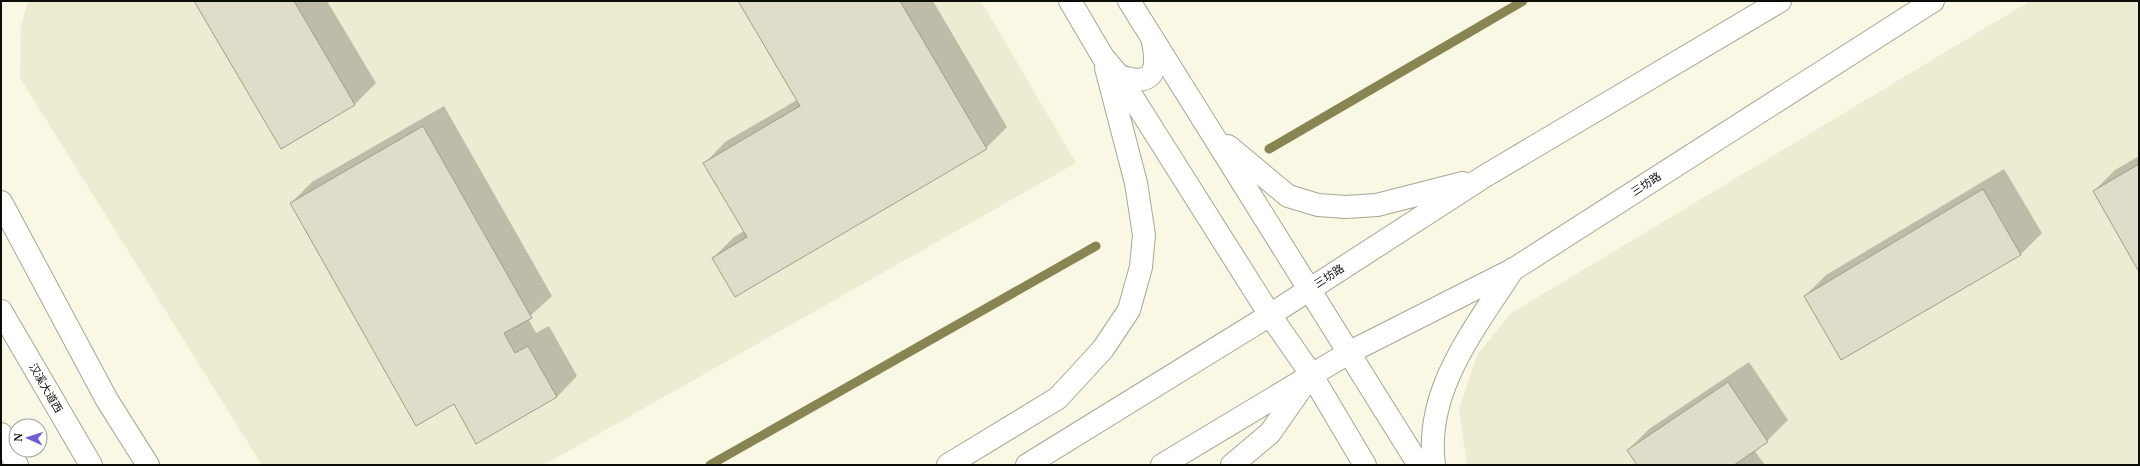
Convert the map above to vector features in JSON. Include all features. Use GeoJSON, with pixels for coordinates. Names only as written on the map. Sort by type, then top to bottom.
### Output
{"type":"FeatureCollection","features":[{"type":"Feature","properties":{"kind":"main road"},"geometry":{"type":"LineString","coordinates":[[1070,1],[1103,58],[1119,76],[1270,315],[1311,374],[1365,465]]}},
{"type":"Feature","properties":{"kind":"main road"},"geometry":{"type":"LineString","coordinates":[[1129,1],[1350,352],[1419,465]]}},
{"type":"Feature","properties":{"kind":"main road","name":"三坊路"},"geometry":{"type":"LineString","coordinates":[[1270,315],[1485,176],[1780,1]]}},
{"type":"Feature","properties":{"kind":"main road","name":"三坊路"},"geometry":{"type":"LineString","coordinates":[[1311,374],[1350,352],[1514,268],[1933,1]]}},
{"type":"Feature","properties":{"kind":"main road"},"geometry":{"type":"LineString","coordinates":[[1119,76],[1132,80],[1145,79],[1154,71],[1156,58],[1153,41]]}},
{"type":"Feature","properties":{"kind":"main road"},"geometry":{"type":"LineString","coordinates":[[948,465],[1058,398],[1103,349],[1129,310],[1141,267],[1144,235],[1136,183],[1103,58]]}},
{"type":"Feature","properties":{"kind":"main road"},"geometry":{"type":"LineString","coordinates":[[1213,133],[1288,196],[1318,205],[1346,207],[1377,205],[1485,176]]}},
{"type":"Feature","properties":{"kind":"main road"},"geometry":{"type":"LineString","coordinates":[[1,202],[107,400],[148,465]]}},
{"type":"Feature","properties":{"kind":"main road"},"geometry":{"type":"LineString","coordinates":[[1434,465],[1431,444],[1436,410],[1446,378],[1462,349],[1514,268]]}},
{"type":"Feature","properties":{"kind":"main road","name":"汉溪大道西"},"geometry":{"type":"LineString","coordinates":[[1,311],[91,465]]}},
{"type":"Feature","properties":{"kind":"main road"},"geometry":{"type":"LineString","coordinates":[[1027,465],[1270,315]]}},
{"type":"Feature","properties":{"kind":"main road"},"geometry":{"type":"LineString","coordinates":[[1162,465],[1311,374]]}},
{"type":"Feature","properties":{"kind":"main road"},"geometry":{"type":"LineString","coordinates":[[1232,465],[1270,433],[1311,374]]}},
{"type":"Feature","properties":{"kind":"main road"},"geometry":{"type":"LineString","coordinates":[[1,434],[17,465]]}},
{"type":"Feature","properties":{"kind":"shaded area"},"geometry":{"type":"Polygon","coordinates":[[[28,1],[981,1],[1076,163],[544,465],[262,465],[20,78],[21,26],[28,1]]]}},
{"type":"Feature","properties":{"kind":"shaded area"},"geometry":{"type":"Polygon","coordinates":[[[2030,1],[2139,1],[2139,465],[1467,465],[1459,409],[1477,355],[1510,314],[2030,1]]]}},
{"type":"Feature","properties":{"kind":"building"},"geometry":{"type":"Polygon","coordinates":[[[194,1],[294,1],[355,105],[281,149],[194,1]]]}},
{"type":"Feature","properties":{"kind":"building"},"geometry":{"type":"Polygon","coordinates":[[[738,1],[900,1],[987,149],[735,297],[712,258],[747,237],[703,163],[800,106],[738,1]]]}},
{"type":"Feature","properties":{"kind":"building"},"geometry":{"type":"Polygon","coordinates":[[[423,126],[532,318],[504,333],[515,353],[528,346],[557,397],[476,444],[454,404],[416,426],[290,203],[423,126]]]}},
{"type":"Feature","properties":{"kind":"building"},"geometry":{"type":"Polygon","coordinates":[[[2139,164],[2139,272],[2093,191],[2139,164]]]}},
{"type":"Feature","properties":{"kind":"building"},"geometry":{"type":"Polygon","coordinates":[[[1983,189],[2021,255],[1841,360],[1804,296],[1983,189]]]}},
{"type":"Feature","properties":{"kind":"building"},"geometry":{"type":"Polygon","coordinates":[[[1728,382],[1768,442],[1734,465],[1637,465],[1627,450],[1728,382]]]}},
{"type":"Feature","properties":{"kind":"waterway"},"geometry":{"type":"LineString","coordinates":[[1269,149],[1523,1]]}},
{"type":"Feature","properties":{"kind":"waterway"},"geometry":{"type":"LineString","coordinates":[[710,465],[1096,246]]}}]}
